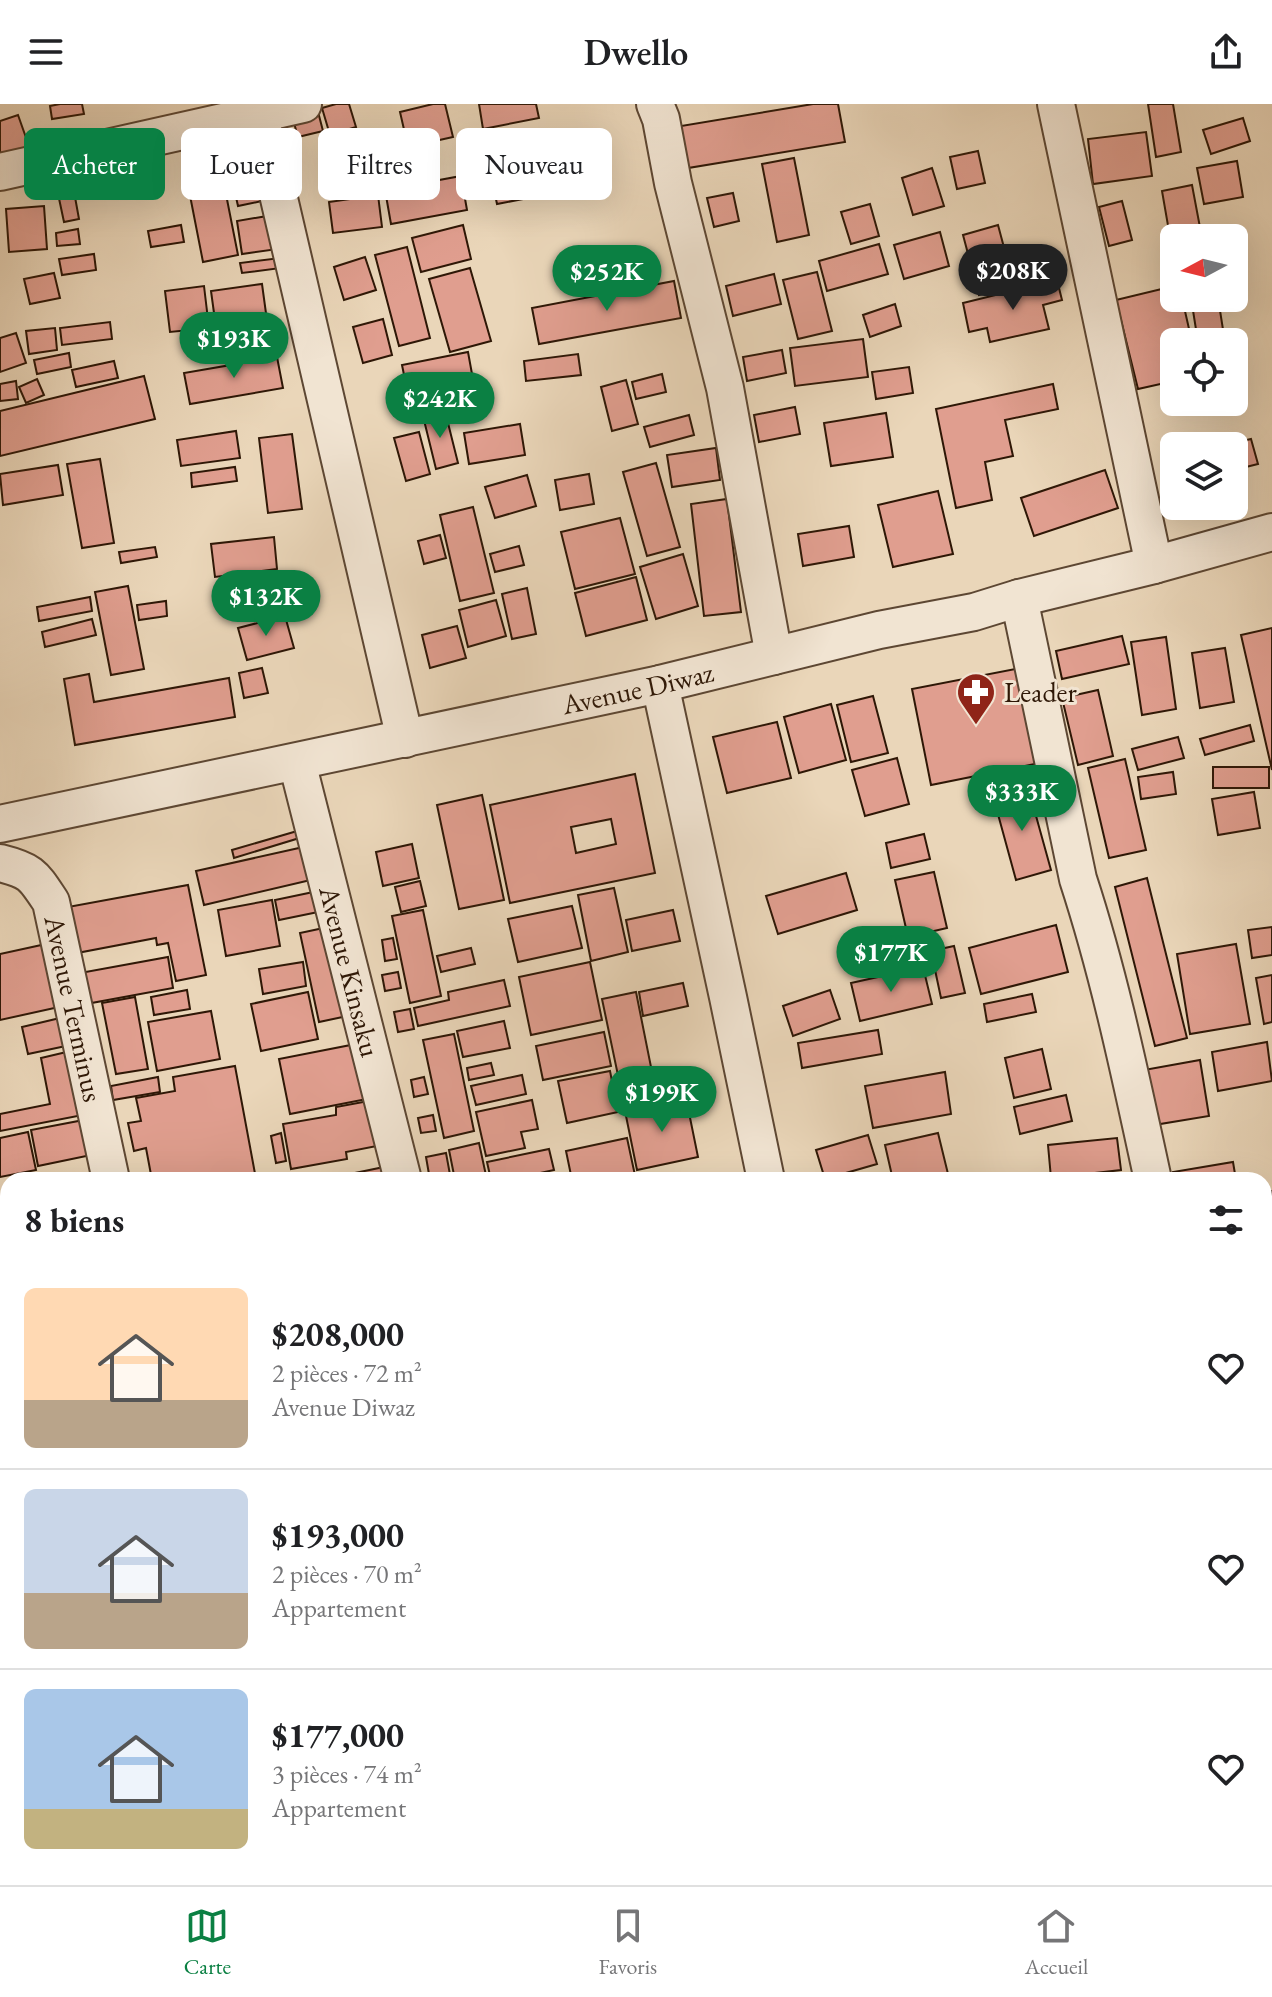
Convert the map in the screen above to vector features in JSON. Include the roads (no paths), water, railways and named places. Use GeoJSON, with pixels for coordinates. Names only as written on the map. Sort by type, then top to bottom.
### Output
{"type":"FeatureCollection","features":[{"type":"Feature","properties":{"kind":"street"},"geometry":{"type":"LineString","coordinates":[[0,172],[258,110],[303,104]]}},
{"type":"Feature","properties":{"kind":"street"},"geometry":{"type":"LineString","coordinates":[[655,104],[725,388],[774,656]]}},
{"type":"Feature","properties":{"kind":"street"},"geometry":{"type":"LineString","coordinates":[[1056,104],[1154,565]]}},
{"type":"Feature","properties":{"kind":"street"},"geometry":{"type":"LineString","coordinates":[[258,110],[405,739]]}},
{"type":"Feature","properties":{"kind":"street","name":"Avenue Diwaz"},"geometry":{"type":"LineString","coordinates":[[0,824],[660,684],[879,630],[974,612],[1272,532]]}},
{"type":"Feature","properties":{"kind":"street"},"geometry":{"type":"LineString","coordinates":[[1019,598],[1078,879],[1127,1061],[1151,1172]]}},
{"type":"Feature","properties":{"kind":"street"},"geometry":{"type":"LineString","coordinates":[[660,684],[764,1172]]}},
{"type":"Feature","properties":{"kind":"street","name":"Avenue Kinsaku"},"geometry":{"type":"LineString","coordinates":[[297,762],[401,1172]]}},
{"type":"Feature","properties":{"kind":"street","name":"Avenue Terminus"},"geometry":{"type":"LineString","coordinates":[[0,863],[20,868],[34,876],[51,902],[109,1172]]}},
{"type":"Feature","properties":{"kind":"place","name":"Leader"},"geometry":{"type":"Point","coordinates":[976,726]}}]}
